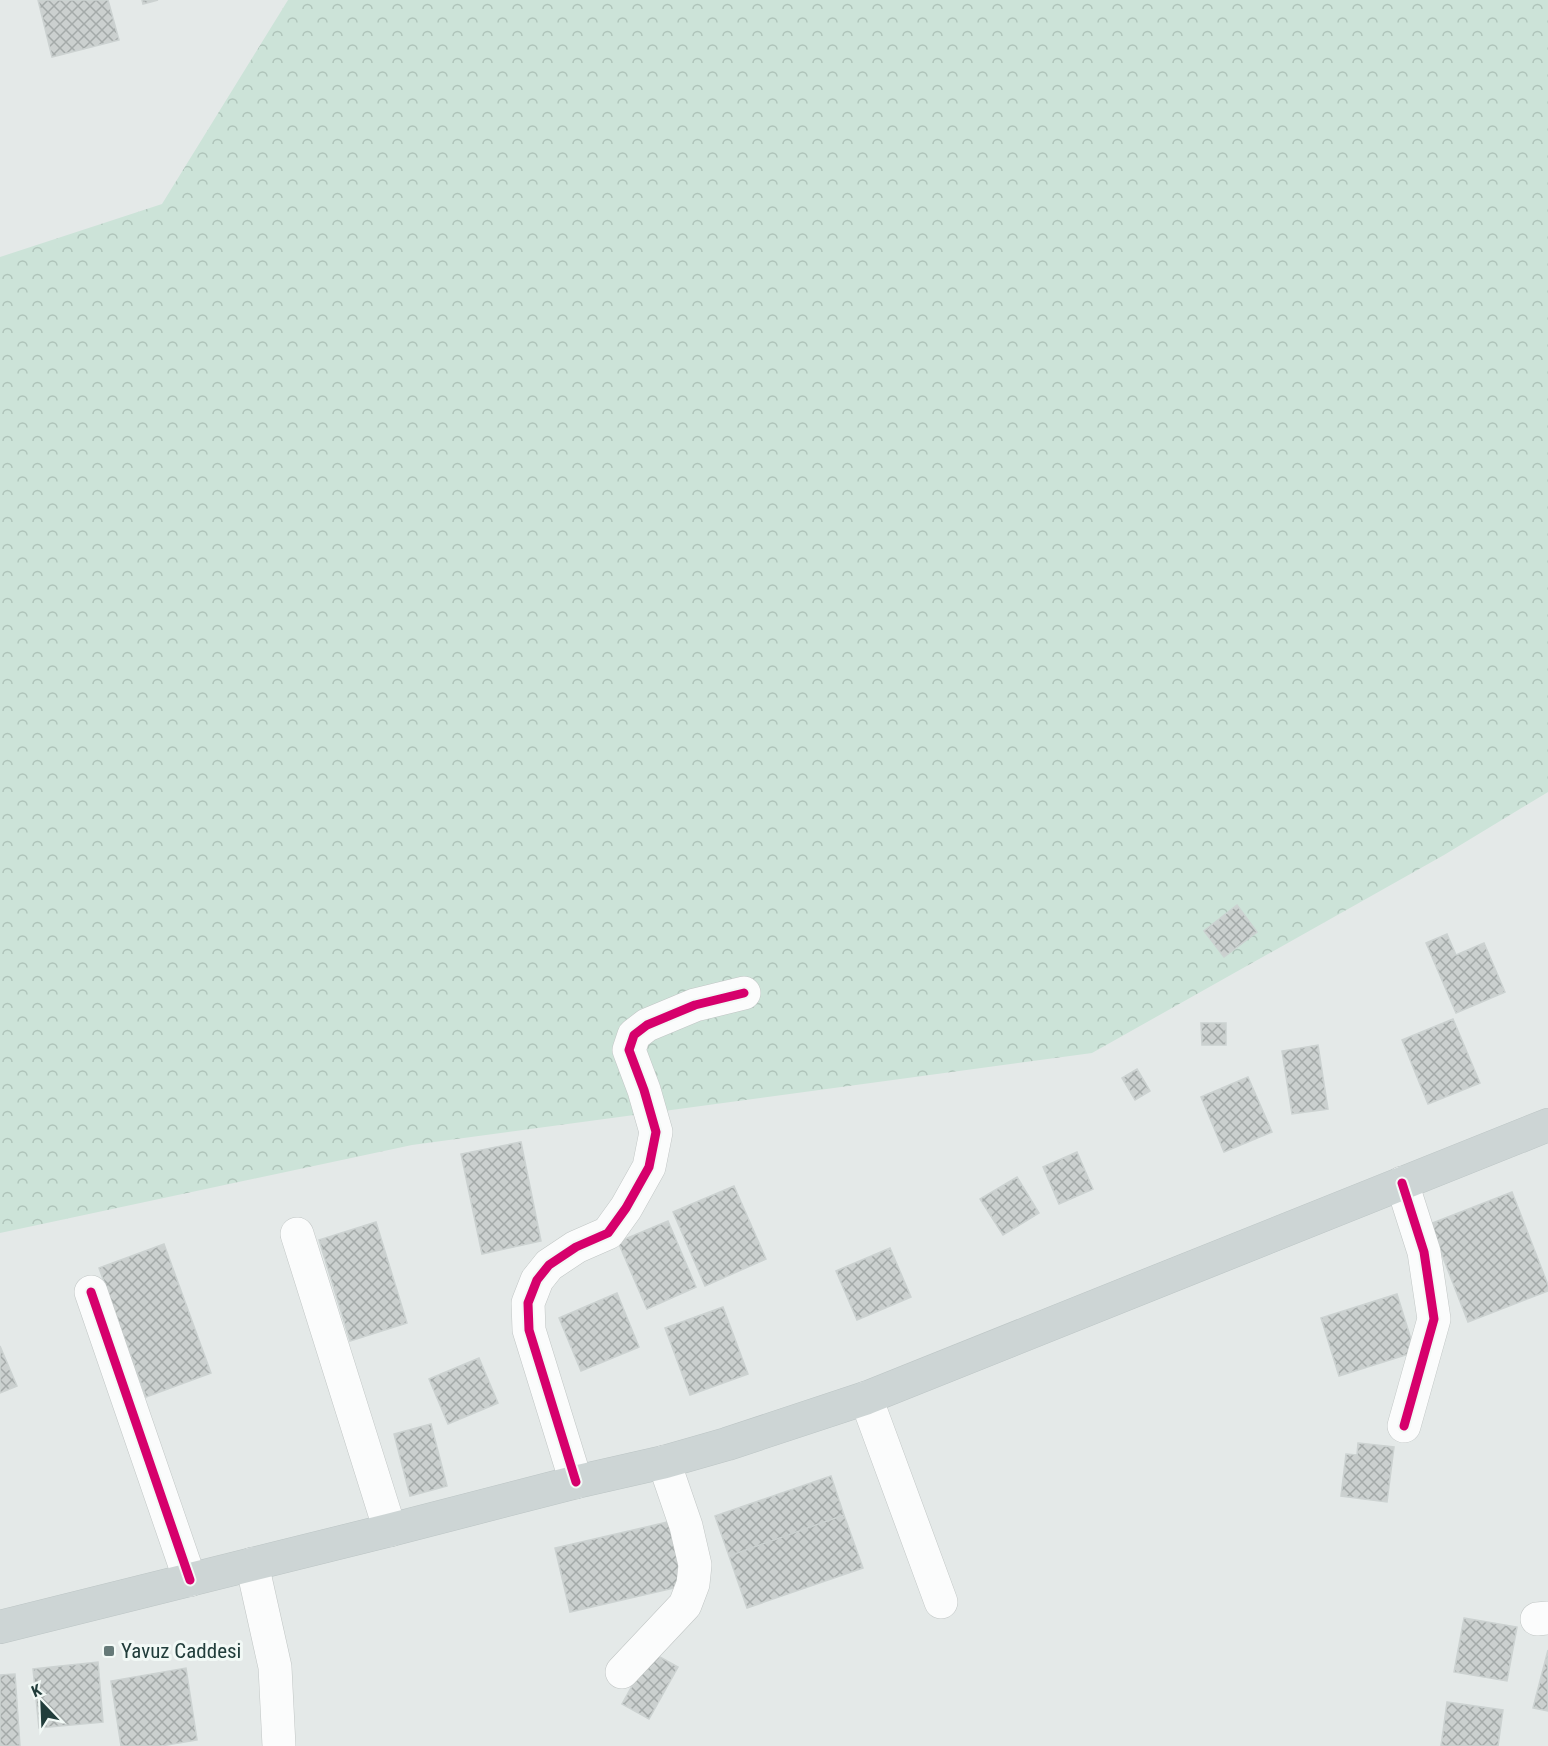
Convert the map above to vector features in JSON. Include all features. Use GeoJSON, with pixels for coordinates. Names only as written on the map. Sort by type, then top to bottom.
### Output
{"type":"FeatureCollection","features":[{"type":"Feature","properties":{"kind":"main road"},"geometry":{"type":"LineString","coordinates":[[0,1627],[576,1482],[664,1462],[727,1444],[866,1398],[1548,1125]]}},
{"type":"Feature","properties":{"kind":"street"},"geometry":{"type":"LineString","coordinates":[[576,1482],[529,1330],[528,1303],[537,1280],[549,1265],[576,1247],[608,1233],[626,1208],[649,1167],[656,1132],[629,1050],[634,1035],[647,1025],[695,1005],[744,993]]}},
{"type":"Feature","properties":{"kind":"street"},"geometry":{"type":"LineString","coordinates":[[1402,1183],[1424,1252],[1434,1319],[1404,1426]]}},
{"type":"Feature","properties":{"kind":"street"},"geometry":{"type":"LineString","coordinates":[[297,1234],[390,1530]]}},
{"type":"Feature","properties":{"kind":"street"},"geometry":{"type":"LineString","coordinates":[[91,1292],[190,1580]]}},
{"type":"Feature","properties":{"kind":"street"},"geometry":{"type":"LineString","coordinates":[[866,1398],[942,1602]]}},
{"type":"Feature","properties":{"kind":"street"},"geometry":{"type":"LineString","coordinates":[[622,1672],[685,1605],[693,1584],[695,1564],[693,1555],[686,1526],[664,1462]]}},
{"type":"Feature","properties":{"kind":"street"},"geometry":{"type":"LineString","coordinates":[[252,1564],[274,1667],[279,1746]]}},
{"type":"Feature","properties":{"kind":"green space"},"geometry":{"type":"Polygon","coordinates":[[[288,0],[1548,0],[1548,792],[1444,855],[1092,1053],[412,1145],[0,1233],[0,257],[162,204],[288,0]]]}},
{"type":"Feature","properties":{"kind":"building"},"geometry":{"type":"Polygon","coordinates":[[[38,0],[108,0],[119,40],[52,57],[38,0]]]}},
{"type":"Feature","properties":{"kind":"building"},"geometry":{"type":"Polygon","coordinates":[[[142,0],[158,0],[143,4],[142,0]]]}},
{"type":"Feature","properties":{"kind":"building"},"geometry":{"type":"Polygon","coordinates":[[[1237,905],[1257,932],[1224,957],[1204,931],[1237,905]]]}},
{"type":"Feature","properties":{"kind":"building"},"geometry":{"type":"Polygon","coordinates":[[[1447,934],[1456,955],[1484,943],[1505,992],[1456,1013],[1426,943],[1447,934]]]}},
{"type":"Feature","properties":{"kind":"building"},"geometry":{"type":"Polygon","coordinates":[[[1453,1019],[1480,1083],[1428,1104],[1402,1040],[1453,1019]]]}},
{"type":"Feature","properties":{"kind":"building"},"geometry":{"type":"Polygon","coordinates":[[[1201,1023],[1226,1023],[1226,1045],[1202,1045],[1201,1023]]]}},
{"type":"Feature","properties":{"kind":"building"},"geometry":{"type":"Polygon","coordinates":[[[1318,1045],[1328,1109],[1292,1114],[1282,1051],[1318,1045]]]}},
{"type":"Feature","properties":{"kind":"building"},"geometry":{"type":"Polygon","coordinates":[[[1137,1069],[1150,1091],[1135,1100],[1122,1078],[1137,1069]]]}},
{"type":"Feature","properties":{"kind":"building"},"geometry":{"type":"Polygon","coordinates":[[[1248,1077],[1272,1132],[1224,1152],[1201,1097],[1248,1077]]]}},
{"type":"Feature","properties":{"kind":"building"},"geometry":{"type":"Polygon","coordinates":[[[521,1142],[541,1241],[482,1254],[461,1154],[521,1142]]]}},
{"type":"Feature","properties":{"kind":"building"},"geometry":{"type":"Polygon","coordinates":[[[1077,1152],[1093,1189],[1059,1204],[1043,1167],[1077,1152]]]}},
{"type":"Feature","properties":{"kind":"building"},"geometry":{"type":"Polygon","coordinates":[[[1017,1177],[1039,1213],[1003,1235],[980,1199],[1017,1177]]]}},
{"type":"Feature","properties":{"kind":"building"},"geometry":{"type":"Polygon","coordinates":[[[734,1186],[766,1259],[705,1286],[673,1212],[734,1186]]]}},
{"type":"Feature","properties":{"kind":"building"},"geometry":{"type":"Polygon","coordinates":[[[1512,1192],[1548,1285],[1548,1291],[1468,1322],[1430,1224],[1512,1192]]]}},
{"type":"Feature","properties":{"kind":"building"},"geometry":{"type":"Polygon","coordinates":[[[668,1221],[696,1287],[647,1309],[618,1242],[668,1221]]]}},
{"type":"Feature","properties":{"kind":"building"},"geometry":{"type":"Polygon","coordinates":[[[376,1222],[407,1323],[350,1341],[319,1240],[376,1222]]]}},
{"type":"Feature","properties":{"kind":"building"},"geometry":{"type":"Polygon","coordinates":[[[164,1244],[211,1373],[146,1397],[99,1268],[164,1244]]]}},
{"type":"Feature","properties":{"kind":"building"},"geometry":{"type":"Polygon","coordinates":[[[890,1248],[911,1297],[857,1320],[836,1271],[890,1248]]]}},
{"type":"Feature","properties":{"kind":"building"},"geometry":{"type":"Polygon","coordinates":[[[617,1293],[639,1347],[581,1371],[559,1318],[617,1293]]]}},
{"type":"Feature","properties":{"kind":"building"},"geometry":{"type":"Polygon","coordinates":[[[1397,1294],[1415,1352],[1339,1376],[1321,1318],[1397,1294]]]}},
{"type":"Feature","properties":{"kind":"building"},"geometry":{"type":"Polygon","coordinates":[[[723,1307],[748,1374],[690,1395],[665,1328],[723,1307]]]}},
{"type":"Feature","properties":{"kind":"building"},"geometry":{"type":"Polygon","coordinates":[[[0,1346],[17,1386],[0,1393],[0,1346]]]}},
{"type":"Feature","properties":{"kind":"building"},"geometry":{"type":"Polygon","coordinates":[[[479,1358],[498,1403],[448,1424],[429,1379],[479,1358]]]}},
{"type":"Feature","properties":{"kind":"building"},"geometry":{"type":"Polygon","coordinates":[[[431,1424],[447,1486],[410,1496],[394,1434],[431,1424]]]}},
{"type":"Feature","properties":{"kind":"building"},"geometry":{"type":"Polygon","coordinates":[[[1358,1443],[1394,1447],[1387,1502],[1341,1496],[1346,1454],[1357,1455],[1358,1443]]]}},
{"type":"Feature","properties":{"kind":"building"},"geometry":{"type":"Polygon","coordinates":[[[831,1476],[844,1515],[729,1556],[715,1516],[831,1476]]]}},
{"type":"Feature","properties":{"kind":"building"},"geometry":{"type":"Polygon","coordinates":[[[844,1515],[863,1568],[747,1608],[729,1556],[844,1515]]]}},
{"type":"Feature","properties":{"kind":"building"},"geometry":{"type":"Polygon","coordinates":[[[672,1521],[687,1585],[570,1612],[555,1548],[672,1521]]]}},
{"type":"Feature","properties":{"kind":"building"},"geometry":{"type":"Polygon","coordinates":[[[1464,1618],[1517,1627],[1507,1681],[1454,1672],[1464,1618]]]}},
{"type":"Feature","properties":{"kind":"building"},"geometry":{"type":"Polygon","coordinates":[[[1548,1650],[1548,1711],[1533,1708],[1548,1650]]]}},
{"type":"Feature","properties":{"kind":"building"},"geometry":{"type":"Polygon","coordinates":[[[651,1652],[678,1667],[649,1719],[622,1704],[651,1652]]]}},
{"type":"Feature","properties":{"kind":"building"},"geometry":{"type":"Polygon","coordinates":[[[98,1662],[103,1722],[39,1728],[33,1669],[98,1662]]]}},
{"type":"Feature","properties":{"kind":"building"},"geometry":{"type":"Polygon","coordinates":[[[186,1668],[197,1740],[161,1746],[121,1746],[111,1681],[186,1668]]]}},
{"type":"Feature","properties":{"kind":"building"},"geometry":{"type":"Polygon","coordinates":[[[15,1674],[20,1746],[0,1746],[0,1675],[15,1674]]]}},
{"type":"Feature","properties":{"kind":"building"},"geometry":{"type":"Polygon","coordinates":[[[1447,1702],[1503,1710],[1498,1746],[1441,1746],[1447,1702]]]}},
{"type":"Feature","properties":{"kind":"cycle path"},"geometry":{"type":"LineString","coordinates":[[576,1482],[529,1330],[528,1303],[537,1280],[549,1265],[576,1247],[608,1233],[626,1208],[649,1167],[656,1132],[629,1050],[634,1035],[647,1025],[695,1005],[744,993]]}},
{"type":"Feature","properties":{"kind":"cycle path"},"geometry":{"type":"LineString","coordinates":[[1402,1183],[1424,1252],[1434,1319],[1404,1426]]}},
{"type":"Feature","properties":{"kind":"cycle path"},"geometry":{"type":"LineString","coordinates":[[91,1292],[190,1580]]}},
{"type":"Feature","properties":{"kind":"place","name":"Yavuz Caddesi"},"geometry":{"type":"Point","coordinates":[109,1651]}}]}
